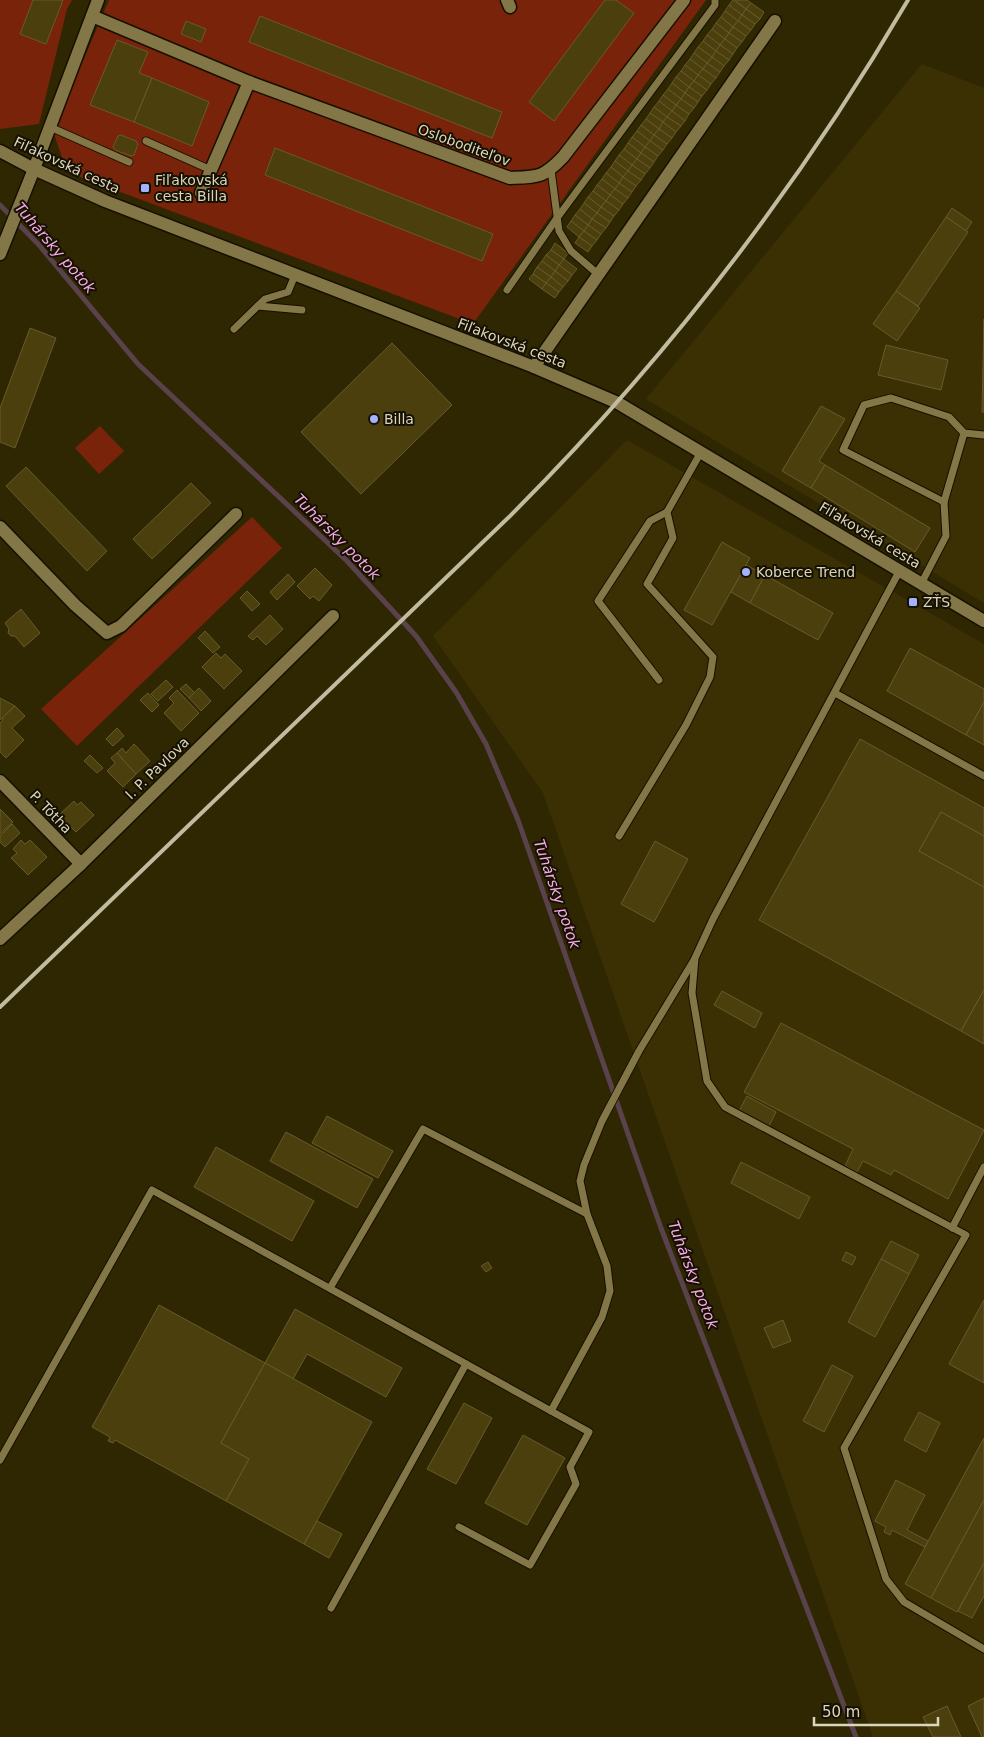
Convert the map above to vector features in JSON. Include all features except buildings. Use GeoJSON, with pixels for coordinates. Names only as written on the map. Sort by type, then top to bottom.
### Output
{"type":"FeatureCollection","features":[{"type":"Feature","properties":{"kind":"street"},"geometry":{"type":"LineString","coordinates":[[2,248],[98,0]]}},
{"type":"Feature","properties":{"kind":"street","name":"Osloboditeľov"},"geometry":{"type":"LineString","coordinates":[[92,16],[249,82],[510,178],[536,178],[551,170],[563,157],[684,0]]}},
{"type":"Feature","properties":{"kind":"street"},"geometry":{"type":"LineString","coordinates":[[534,367],[775,21]]}},
{"type":"Feature","properties":{"kind":"street"},"geometry":{"type":"LineString","coordinates":[[201,193],[249,82]]}},
{"type":"Feature","properties":{"kind":"street","name":"Fiľakovská cesta"},"geometry":{"type":"LineString","coordinates":[[0,151],[34,169],[105,200],[534,367],[618,403],[984,621]]}},
{"type":"Feature","properties":{"kind":"street"},"geometry":{"type":"LineString","coordinates":[[0,527],[75,605],[107,633],[121,626],[236,514]]}},
{"type":"Feature","properties":{"kind":"street","name":"I. P. Pavlova"},"geometry":{"type":"LineString","coordinates":[[0,939],[80,864],[333,616]]}},
{"type":"Feature","properties":{"kind":"street","name":"P. Tótha"},"geometry":{"type":"LineString","coordinates":[[0,781],[80,864]]}},
{"type":"Feature","properties":{"kind":"lane"},"geometry":{"type":"LineString","coordinates":[[507,290],[557,218],[715,5],[715,0]]}},
{"type":"Feature","properties":{"kind":"lane"},"geometry":{"type":"LineString","coordinates":[[50,127],[129,162]]}},
{"type":"Feature","properties":{"kind":"lane"},"geometry":{"type":"LineString","coordinates":[[146,141],[211,170]]}},
{"type":"Feature","properties":{"kind":"lane"},"geometry":{"type":"LineString","coordinates":[[551,170],[559,231],[570,251],[599,275]]}},
{"type":"Feature","properties":{"kind":"lane"},"geometry":{"type":"LineString","coordinates":[[234,329],[265,299],[288,292],[295,275]]}},
{"type":"Feature","properties":{"kind":"lane"},"geometry":{"type":"LineString","coordinates":[[257,307],[302,310]]}},
{"type":"Feature","properties":{"kind":"lane"},"geometry":{"type":"LineString","coordinates":[[944,502],[843,450],[864,405],[892,398],[949,417],[964,433],[984,435]]}},
{"type":"Feature","properties":{"kind":"lane"},"geometry":{"type":"LineString","coordinates":[[921,584],[946,536],[944,502],[964,433]]}},
{"type":"Feature","properties":{"kind":"lane"},"geometry":{"type":"LineString","coordinates":[[659,680],[598,601],[650,521],[667,512],[701,452]]}},
{"type":"Feature","properties":{"kind":"lane"},"geometry":{"type":"LineString","coordinates":[[619,836],[686,725],[710,677],[712,657],[647,584],[673,538],[667,512]]}},
{"type":"Feature","properties":{"kind":"lane"},"geometry":{"type":"LineString","coordinates":[[551,1411],[602,1318],[610,1291],[608,1266],[587,1214],[580,1181],[584,1165],[602,1121],[639,1050],[695,958],[712,919],[900,570]]}},
{"type":"Feature","properties":{"kind":"lane"},"geometry":{"type":"LineString","coordinates":[[835,693],[984,776]]}},
{"type":"Feature","properties":{"kind":"lane"},"geometry":{"type":"LineString","coordinates":[[695,958],[692,993],[707,1081],[725,1107],[966,1235],[844,1448],[886,1579],[904,1602],[984,1649]]}},
{"type":"Feature","properties":{"kind":"lane"},"geometry":{"type":"LineString","coordinates":[[330,1288],[424,1129],[587,1214]]}},
{"type":"Feature","properties":{"kind":"lane"},"geometry":{"type":"LineString","coordinates":[[952,1228],[984,1167]]}},
{"type":"Feature","properties":{"kind":"lane"},"geometry":{"type":"LineString","coordinates":[[0,1460],[152,1190],[589,1432],[570,1467],[576,1484],[530,1565],[459,1527]]}},
{"type":"Feature","properties":{"kind":"lane"},"geometry":{"type":"LineString","coordinates":[[331,1608],[466,1364]]}},
{"type":"Feature","properties":{"kind":"shaded area"},"geometry":{"type":"Polygon","coordinates":[[[0,0],[72,0],[67,9],[39,124],[0,129],[0,0]]]}},
{"type":"Feature","properties":{"kind":"shaded area"},"geometry":{"type":"Polygon","coordinates":[[[109,0],[706,0],[473,324],[67,172],[53,131],[109,0]]]}},
{"type":"Feature","properties":{"kind":"shaded area"},"geometry":{"type":"Polygon","coordinates":[[[922,64],[984,88],[984,603],[646,399],[922,64]]]}},
{"type":"Feature","properties":{"kind":"shaded area"},"geometry":{"type":"Polygon","coordinates":[[[100,426],[124,451],[99,474],[75,448],[100,426]]]}},
{"type":"Feature","properties":{"kind":"shaded area"},"geometry":{"type":"Polygon","coordinates":[[[627,440],[984,644],[984,1737],[873,1737],[543,793],[433,636],[627,440]]]}},
{"type":"Feature","properties":{"kind":"shaded area"},"geometry":{"type":"Polygon","coordinates":[[[252,517],[282,548],[77,746],[41,709],[252,517]]]}},
{"type":"Feature","properties":{"kind":"waterway","name":"Tuhársky potok"},"geometry":{"type":"LineString","coordinates":[[0,205],[39,245],[138,364],[347,561],[416,636],[456,692],[486,744],[518,820],[661,1228],[856,1737]]}},
{"type":"Feature","properties":{"kind":"railway"},"geometry":{"type":"LineString","coordinates":[[0,1007],[509,517],[622,397],[675,335],[774,206],[821,139],[908,0]]}},
{"type":"Feature","properties":{"kind":"place","name":"Fiľakovská cesta Billa"},"geometry":{"type":"Point","coordinates":[145,188]}},
{"type":"Feature","properties":{"kind":"place","name":"Billa"},"geometry":{"type":"Point","coordinates":[374,419]}},
{"type":"Feature","properties":{"kind":"place","name":"Koberce Trend"},"geometry":{"type":"Point","coordinates":[746,572]}},
{"type":"Feature","properties":{"kind":"place","name":"ZŤS"},"geometry":{"type":"Point","coordinates":[913,602]}}]}
